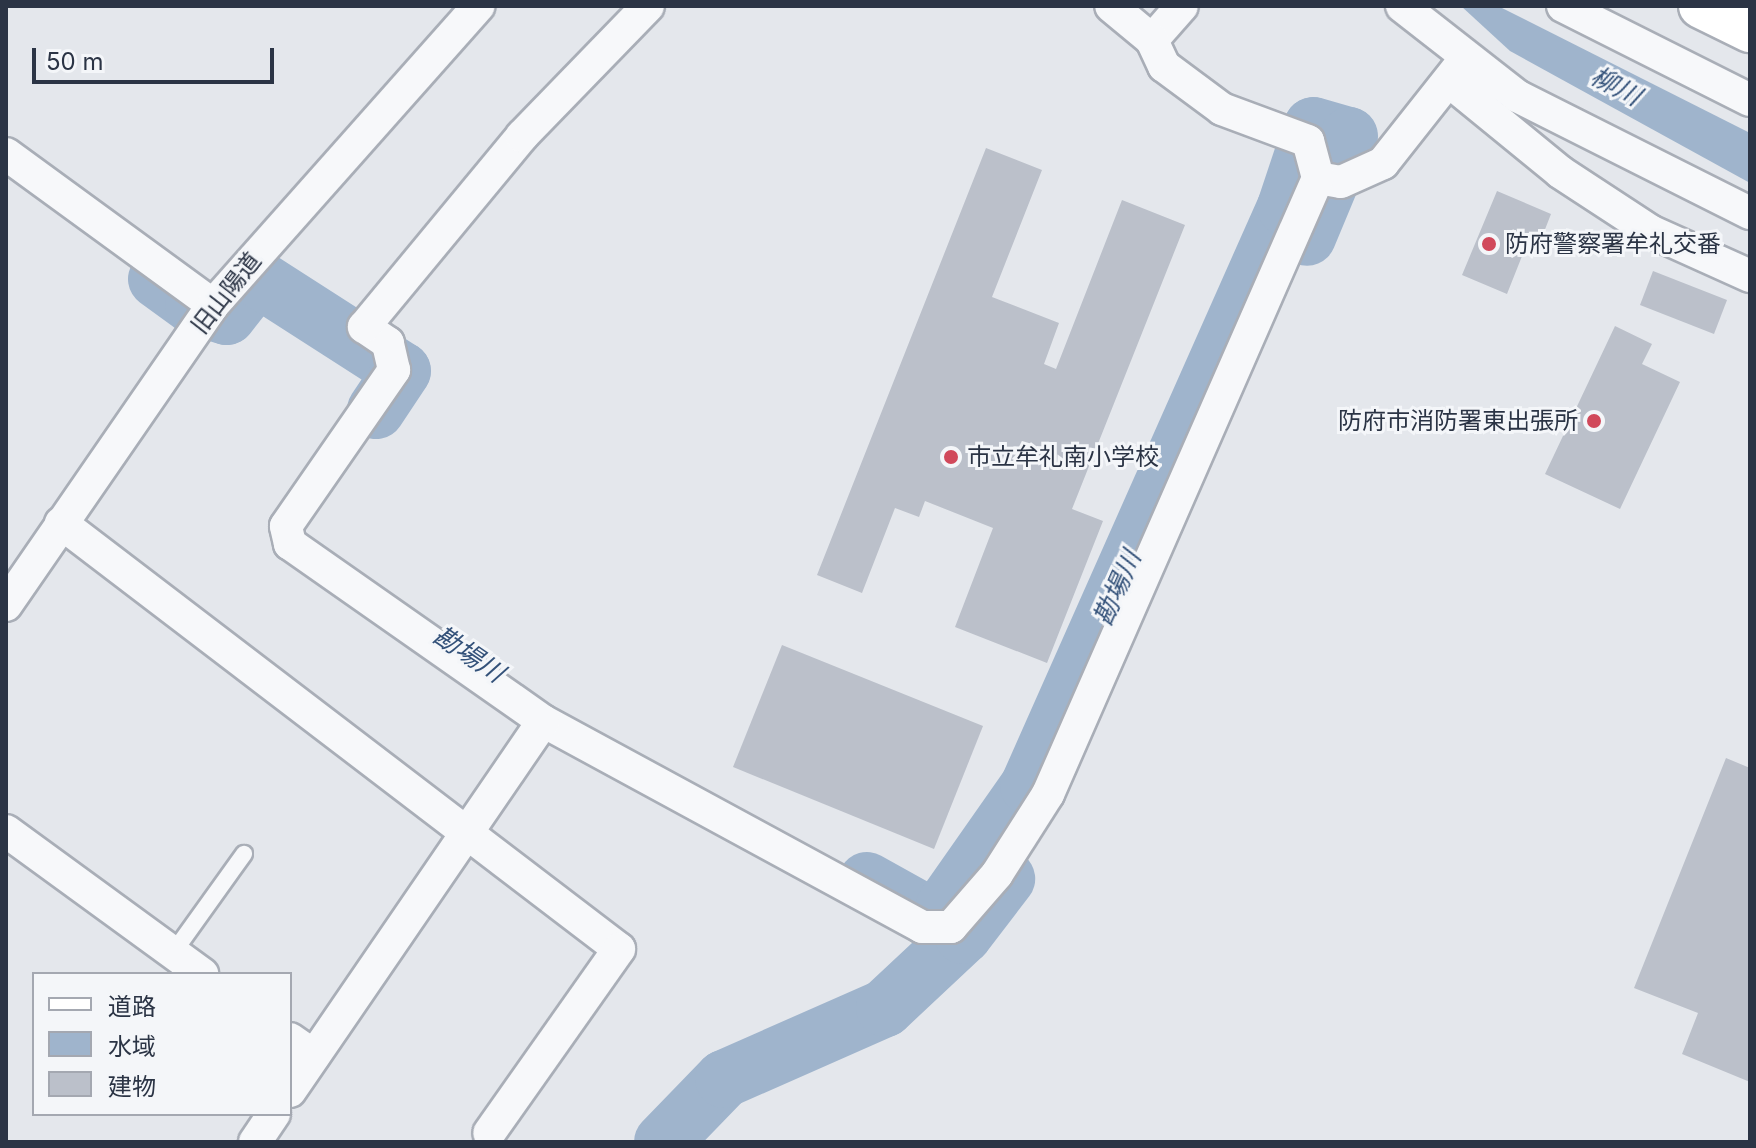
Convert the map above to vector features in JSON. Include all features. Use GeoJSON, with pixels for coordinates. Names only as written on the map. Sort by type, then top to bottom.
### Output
{"type":"FeatureCollection","features":[{"type":"Feature","properties":{"kind":"main road"},"geometry":{"type":"LineString","coordinates":[[1701,6],[1750,30]]}},
{"type":"Feature","properties":{"kind":"street","name":"旧山陽道"},"geometry":{"type":"LineString","coordinates":[[6,605],[213,305],[478,6]]}},
{"type":"Feature","properties":{"kind":"street"},"geometry":{"type":"LineString","coordinates":[[648,6],[522,136],[364,327],[388,343],[394,370],[286,526],[290,544],[543,721],[922,927],[951,927],[997,874],[1048,794],[1318,178],[1308,141],[1222,109],[1164,66],[1152,40],[1111,6]]}},
{"type":"Feature","properties":{"kind":"street"},"geometry":{"type":"LineString","coordinates":[[1152,40],[1182,6]]}},
{"type":"Feature","properties":{"kind":"street"},"geometry":{"type":"LineString","coordinates":[[1402,6],[1457,70],[1560,172],[1650,231],[1750,276]]}},
{"type":"Feature","properties":{"kind":"street"},"geometry":{"type":"LineString","coordinates":[[1563,6],[1750,100]]}},
{"type":"Feature","properties":{"kind":"street"},"geometry":{"type":"LineString","coordinates":[[1318,178],[1341,182],[1383,163],[1457,70]]}},
{"type":"Feature","properties":{"kind":"street"},"geometry":{"type":"LineString","coordinates":[[1457,70],[1517,96],[1750,213]]}},
{"type":"Feature","properties":{"kind":"street"},"geometry":{"type":"LineString","coordinates":[[6,154],[213,305]]}},
{"type":"Feature","properties":{"kind":"street"},"geometry":{"type":"LineString","coordinates":[[61,523],[467,827],[619,949],[489,1133]]}},
{"type":"Feature","properties":{"kind":"street"},"geometry":{"type":"LineString","coordinates":[[292,1084],[302,1048],[543,721]]}},
{"type":"Feature","properties":{"kind":"street"},"geometry":{"type":"LineString","coordinates":[[6,831],[199,972]]}},
{"type":"Feature","properties":{"kind":"street"},"geometry":{"type":"LineString","coordinates":[[255,1142],[273,1116]]}},
{"type":"Feature","properties":{"kind":"lane"},"geometry":{"type":"LineString","coordinates":[[173,953],[244,854]]}},
{"type":"Feature","properties":{"kind":"water","name":"柳川"},"geometry":{"type":"Polygon","coordinates":[[[1461,6],[1498,6],[1750,133],[1750,183],[1510,51],[1461,6]]]}},
{"type":"Feature","properties":{"kind":"building"},"geometry":{"type":"Polygon","coordinates":[[[986,148],[1042,170],[992,297],[1059,323],[1044,364],[1056,369],[1122,200],[1185,225],[1072,509],[1103,521],[1047,663],[955,627],[993,528],[925,501],[919,517],[895,508],[862,593],[817,575],[986,148]]]}},
{"type":"Feature","properties":{"kind":"building"},"geometry":{"type":"Polygon","coordinates":[[[1497,191],[1551,214],[1537,250],[1526,246],[1507,294],[1462,275],[1497,191]]]}},
{"type":"Feature","properties":{"kind":"building"},"geometry":{"type":"Polygon","coordinates":[[[1653,271],[1727,300],[1714,334],[1640,305],[1653,271]]]}},
{"type":"Feature","properties":{"kind":"building"},"geometry":{"type":"Polygon","coordinates":[[[1615,326],[1652,344],[1642,364],[1680,382],[1620,509],[1545,474],[1615,326]]]}},
{"type":"Feature","properties":{"kind":"building"},"geometry":{"type":"Polygon","coordinates":[[[782,645],[983,726],[934,849],[733,767],[782,645]]]}},
{"type":"Feature","properties":{"kind":"building"},"geometry":{"type":"Polygon","coordinates":[[[1726,758],[1750,768],[1750,1082],[1682,1054],[1698,1013],[1634,988],[1726,758]]]}},
{"type":"Feature","properties":{"kind":"waterway","name":"勘場川"},"geometry":{"type":"LineString","coordinates":[[867,881],[930,916],[945,906],[1029,786],[1286,207],[1313,126],[1349,136],[1307,237]]}},
{"type":"Feature","properties":{"kind":"waterway","name":"勘場川"},"geometry":{"type":"LineString","coordinates":[[157,279],[194,306],[227,316],[257,278],[402,371],[376,410]]}},
{"type":"Feature","properties":{"kind":"waterway","name":"勘場川"},"geometry":{"type":"LineString","coordinates":[[663,1142],[724,1079],[885,1008],[963,935],[1006,879]]}},
{"type":"Feature","properties":{"kind":"place","name":"防府警察署牟礼交番"},"geometry":{"type":"Point","coordinates":[1489,244]}},
{"type":"Feature","properties":{"kind":"place","name":"防府市消防署東出張所"},"geometry":{"type":"Point","coordinates":[1594,421]}},
{"type":"Feature","properties":{"kind":"place","name":"市立牟礼南小学校"},"geometry":{"type":"Point","coordinates":[951,457]}}]}
